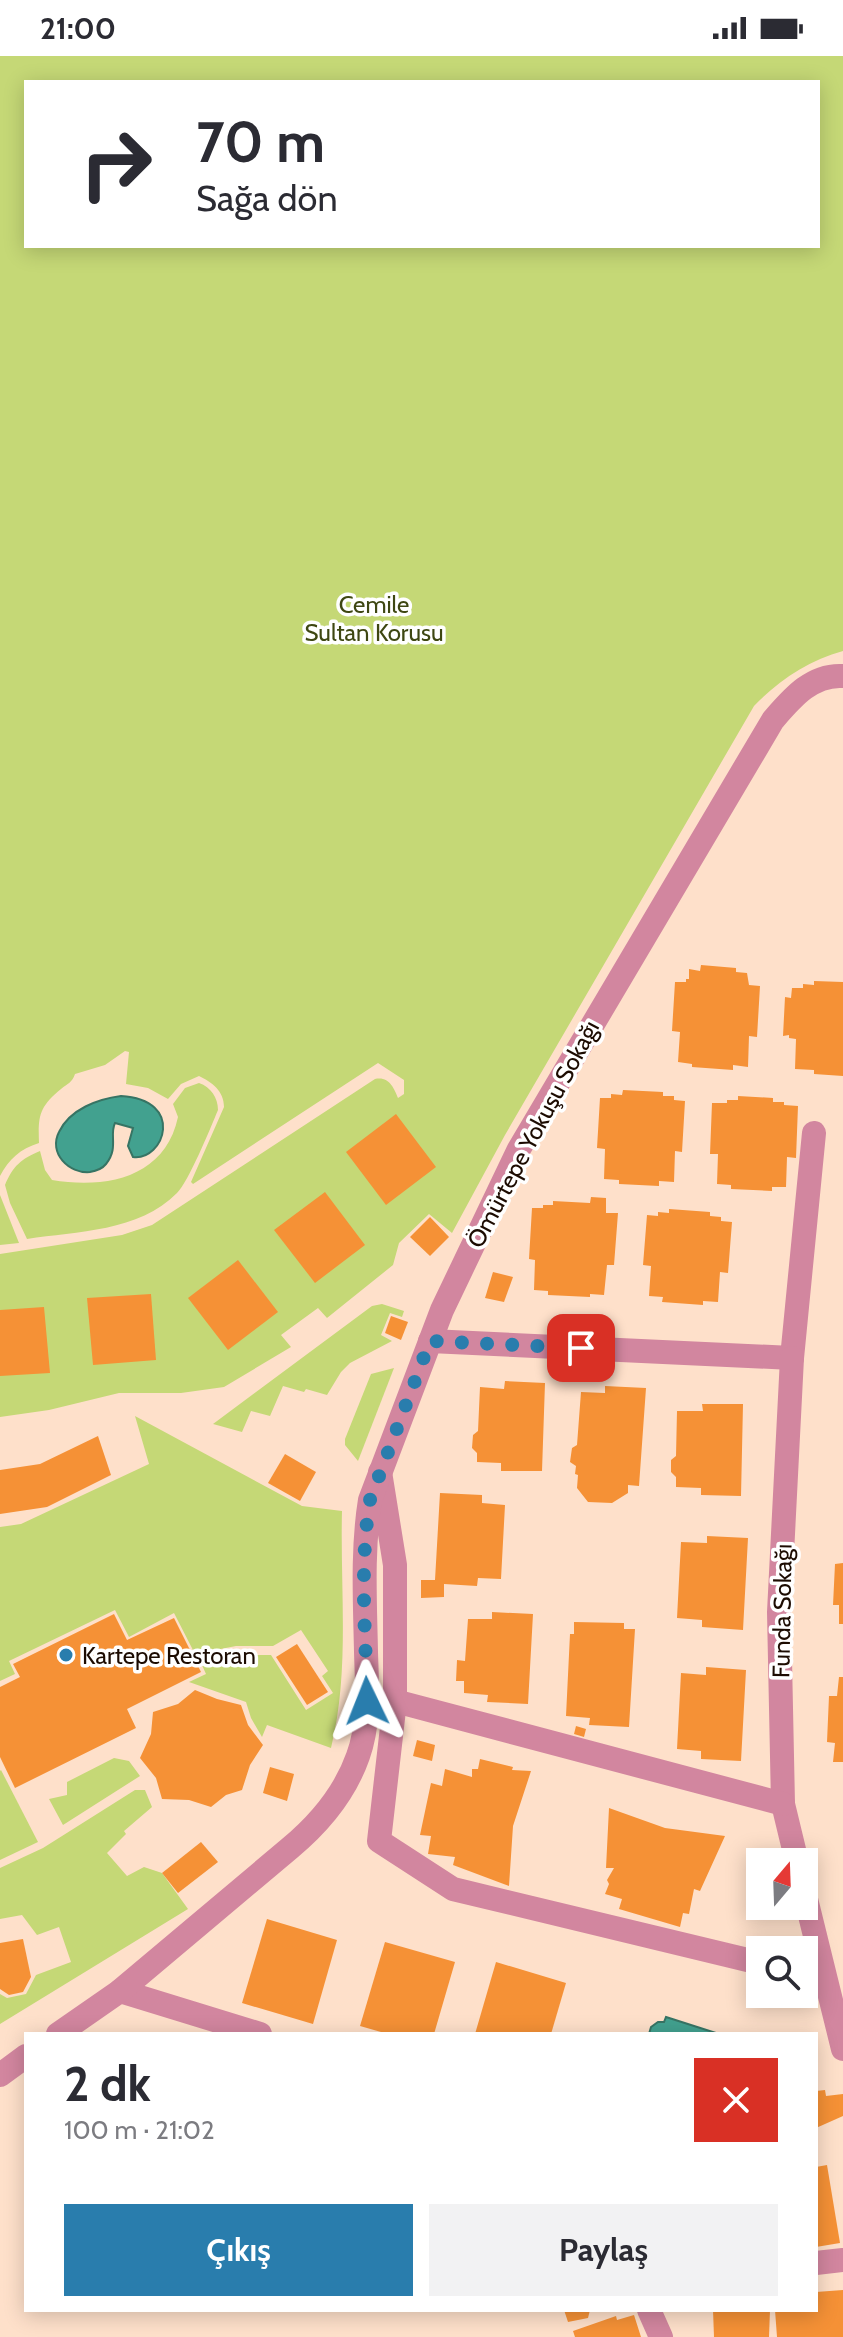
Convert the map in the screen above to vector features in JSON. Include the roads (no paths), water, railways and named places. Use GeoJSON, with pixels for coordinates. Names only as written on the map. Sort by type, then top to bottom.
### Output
{"type":"FeatureCollection","features":[{"type":"Feature","properties":{"kind":"street","name":"Ömürtepe Yokuşu Sokağı"},"geometry":{"type":"LineString","coordinates":[[61,2032],[120,1991],[315,1827],[349,1779],[359,1753],[367,1701],[364,1568],[365,1527],[370,1500],[430,1341],[480,1227],[519,1149],[773,720],[791,698],[810,683],[843,676]]}},
{"type":"Feature","properties":{"kind":"street","name":"Funda Sokağı"},"geometry":{"type":"LineString","coordinates":[[794,1848],[783,1804],[779,1612],[792,1358],[814,1133]]}},
{"type":"Feature","properties":{"kind":"street"},"geometry":{"type":"LineString","coordinates":[[430,1341],[792,1358]]}},
{"type":"Feature","properties":{"kind":"street"},"geometry":{"type":"LineString","coordinates":[[380,1469],[395,1565],[395,1701],[379,1841],[453,1889],[746,1960]]}},
{"type":"Feature","properties":{"kind":"street"},"geometry":{"type":"LineString","coordinates":[[395,1701],[783,1804]]}},
{"type":"Feature","properties":{"kind":"street"},"geometry":{"type":"LineString","coordinates":[[811,1920],[843,2049]]}},
{"type":"Feature","properties":{"kind":"street"},"geometry":{"type":"LineString","coordinates":[[120,1991],[253,2032]]}},
{"type":"Feature","properties":{"kind":"street"},"geometry":{"type":"LineString","coordinates":[[0,2075],[24,2057]]}},
{"type":"Feature","properties":{"kind":"street"},"geometry":{"type":"LineString","coordinates":[[818,2263],[843,2260]]}},
{"type":"Feature","properties":{"kind":"street"},"geometry":{"type":"LineString","coordinates":[[650,2312],[661,2337]]}},
{"type":"Feature","properties":{"kind":"water"},"geometry":{"type":"Polygon","coordinates":[[[121,1096],[141,1100],[155,1108],[162,1118],[160,1141],[144,1156],[133,1157],[128,1146],[133,1128],[115,1123],[112,1153],[104,1166],[99,1170],[82,1172],[68,1166],[62,1161],[56,1147],[64,1124],[86,1106],[121,1096]]]}},
{"type":"Feature","properties":{"kind":"water"},"geometry":{"type":"Polygon","coordinates":[[[666,2017],[713,2032],[650,2032],[658,2022],[664,2022],[666,2017]]]}},
{"type":"Feature","properties":{"kind":"place","name":"Kartepe Restoran"},"geometry":{"type":"Point","coordinates":[66,1655]}},
{"type":"Feature","properties":{"kind":"park label","name":"Cemile Sultan Korusu"},"geometry":{"type":"Point","coordinates":[374,618]}}]}
